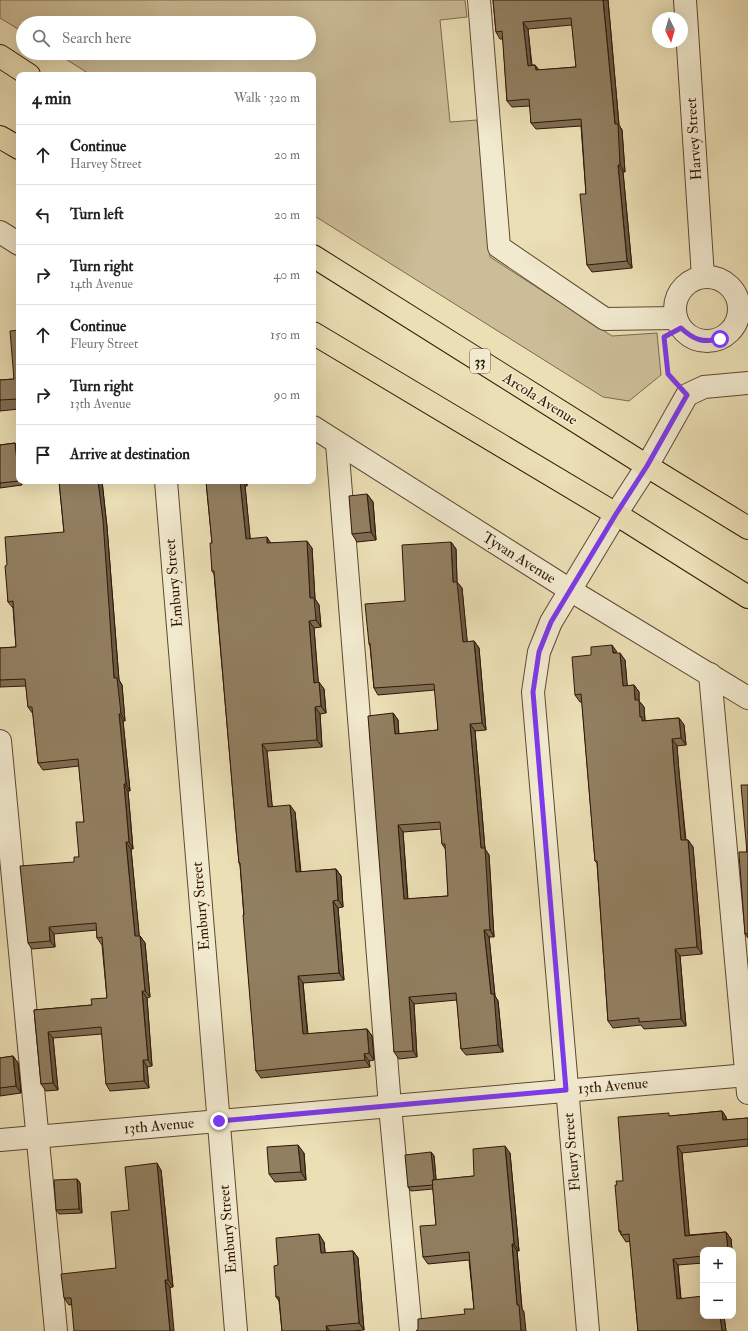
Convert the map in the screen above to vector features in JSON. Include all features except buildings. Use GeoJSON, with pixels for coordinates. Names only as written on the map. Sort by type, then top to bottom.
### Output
{"type":"FeatureCollection","features":[{"type":"Feature","properties":{"kind":"main road"},"geometry":{"type":"LineString","coordinates":[[0,56],[25,72]]}},
{"type":"Feature","properties":{"kind":"main road"},"geometry":{"type":"LineString","coordinates":[[0,136],[16,146]]}},
{"type":"Feature","properties":{"kind":"main road","name":"Arcola Avenue"},"geometry":{"type":"LineString","coordinates":[[316,258],[748,528]]}},
{"type":"Feature","properties":{"kind":"main road"},"geometry":{"type":"LineString","coordinates":[[316,336],[616,514],[748,597]]}},
{"type":"Feature","properties":{"kind":"street"},"geometry":{"type":"LineString","coordinates":[[479,0],[499,247],[605,319],[679,323]]}},
{"type":"Feature","properties":{"kind":"street","name":"Harvey Street"},"geometry":{"type":"LineString","coordinates":[[685,0],[703,277]]}},
{"type":"Feature","properties":{"kind":"street"},"geometry":{"type":"LineString","coordinates":[[0,232],[16,242]]}},
{"type":"Feature","properties":{"kind":"street"},"geometry":{"type":"LineString","coordinates":[[703,277],[723,281],[731,287],[737,296],[740,306],[739,316],[729,333],[720,339],[710,341],[699,340],[689,336],[679,323],[675,307],[678,297],[684,287],[693,281],[703,277]]}},
{"type":"Feature","properties":{"kind":"street"},"geometry":{"type":"LineString","coordinates":[[687,395],[704,387],[748,383]]}},
{"type":"Feature","properties":{"kind":"street","name":"Fleury Street"},"geometry":{"type":"LineString","coordinates":[[588,1331],[566,1090],[533,692],[539,652],[551,622],[616,514],[647,466],[687,395]]}},
{"type":"Feature","properties":{"kind":"street","name":"Tyvan Avenue"},"geometry":{"type":"LineString","coordinates":[[316,429],[570,590],[748,698]]}},
{"type":"Feature","properties":{"kind":"street"},"geometry":{"type":"LineString","coordinates":[[337,443],[390,1106],[411,1331]]}},
{"type":"Feature","properties":{"kind":"street","name":"Embury Street"},"geometry":{"type":"LineString","coordinates":[[166,484],[236,1331]]}},
{"type":"Feature","properties":{"kind":"street"},"geometry":{"type":"LineString","coordinates":[[710,674],[747,1081]]}},
{"type":"Feature","properties":{"kind":"street"},"geometry":{"type":"LineString","coordinates":[[0,741],[56,1331]]}},
{"type":"Feature","properties":{"kind":"street","name":"13th Avenue"},"geometry":{"type":"LineString","coordinates":[[0,1140],[566,1090],[747,1081]]}},
{"type":"Feature","properties":{"kind":"path"},"geometry":{"type":"LineString","coordinates":[[679,323],[664,337],[668,374],[687,395]]}},
{"type":"Feature","properties":{"kind":"shaded area"},"geometry":{"type":"Polygon","coordinates":[[[0,0],[465,0],[467,17],[440,20],[450,122],[477,120],[490,257],[612,336],[657,333],[661,375],[629,401],[603,397],[316,217],[316,72],[86,72],[67,60],[316,60],[316,16],[16,16],[16,28],[0,18],[0,0]]]}},
{"type":"Feature","properties":{"kind":"route"},"geometry":{"type":"LineString","coordinates":[[219,1121],[566,1090],[533,692],[539,652],[551,622],[616,514],[647,466],[687,395],[668,374],[664,337],[681,328],[689,336],[699,340],[710,341],[720,339]]}}]}
